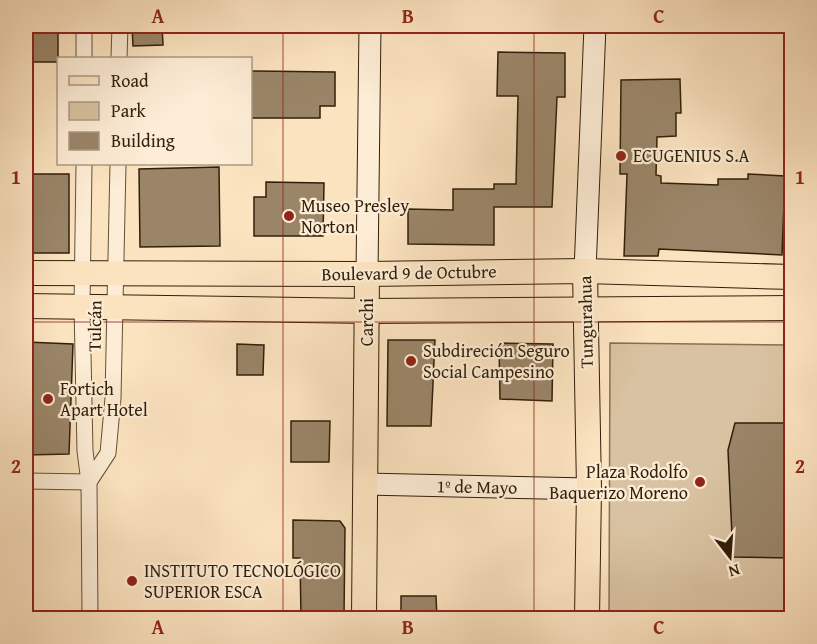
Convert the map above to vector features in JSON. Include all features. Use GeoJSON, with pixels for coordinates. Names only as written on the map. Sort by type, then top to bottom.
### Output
{"type":"FeatureCollection","features":[{"type":"Feature","properties":{"kind":"main road","name":"Carchi"},"geometry":{"type":"LineString","coordinates":[[364,618],[370,26]]}},
{"type":"Feature","properties":{"kind":"main road","name":"Tungurahua"},"geometry":{"type":"LineString","coordinates":[[587,618],[589,489],[585,271],[595,26]]}},
{"type":"Feature","properties":{"kind":"main road","name":"Boulevard 9 de Octubre"},"geometry":{"type":"LineString","coordinates":[[26,273],[367,274],[585,271],[792,277]]}},
{"type":"Feature","properties":{"kind":"main road","name":"Boulevard 9 de Octubre"},"geometry":{"type":"LineString","coordinates":[[26,306],[368,311],[792,308]]}},
{"type":"Feature","properties":{"kind":"main road","name":"1º de Mayo"},"geometry":{"type":"LineString","coordinates":[[365,484],[589,489]]}},
{"type":"Feature","properties":{"kind":"street"},"geometry":{"type":"LineString","coordinates":[[84,26],[84,57]]}},
{"type":"Feature","properties":{"kind":"street"},"geometry":{"type":"LineString","coordinates":[[119,57],[120,26]]}},
{"type":"Feature","properties":{"kind":"street","name":"Tulcán"},"geometry":{"type":"LineString","coordinates":[[84,165],[82,306],[85,451],[90,482],[90,618]]}},
{"type":"Feature","properties":{"kind":"street","name":"Tulcán"},"geometry":{"type":"LineString","coordinates":[[90,482],[108,453],[113,398],[118,165]]}},
{"type":"Feature","properties":{"kind":"street"},"geometry":{"type":"LineString","coordinates":[[26,481],[90,482]]}},
{"type":"Feature","properties":{"kind":"green space","name":"Plaza Rodolfo Baquerizo Moreno"},"geometry":{"type":"Polygon","coordinates":[[[610,343],[791,345],[791,618],[609,618],[610,343]]]}},
{"type":"Feature","properties":{"kind":"building"},"geometry":{"type":"Polygon","coordinates":[[[26,26],[58,26],[57,62],[26,62],[26,26]]]}},
{"type":"Feature","properties":{"kind":"building"},"geometry":{"type":"Polygon","coordinates":[[[132,26],[162,26],[163,45],[133,46],[132,26]]]}},
{"type":"Feature","properties":{"kind":"building"},"geometry":{"type":"Polygon","coordinates":[[[498,52],[565,53],[565,97],[557,97],[552,207],[494,207],[494,245],[408,244],[408,209],[453,210],[453,189],[494,189],[494,184],[516,184],[518,96],[497,96],[498,52]]]}},
{"type":"Feature","properties":{"kind":"building"},"geometry":{"type":"Polygon","coordinates":[[[252,71],[335,72],[335,106],[320,106],[320,118],[252,118],[252,71]]]}},
{"type":"Feature","properties":{"kind":"building"},"geometry":{"type":"Polygon","coordinates":[[[680,79],[681,113],[676,113],[676,136],[657,137],[656,175],[661,176],[661,183],[718,185],[718,179],[748,179],[748,174],[785,176],[782,255],[659,249],[658,256],[624,256],[627,174],[620,174],[621,80],[680,79]]]}},
{"type":"Feature","properties":{"kind":"building"},"geometry":{"type":"Polygon","coordinates":[[[219,167],[220,246],[140,247],[139,169],[219,167]]]}},
{"type":"Feature","properties":{"kind":"building"},"geometry":{"type":"Polygon","coordinates":[[[26,174],[69,174],[69,253],[26,253],[26,174]]]}},
{"type":"Feature","properties":{"kind":"building","name":"Museo Presley Norton"},"geometry":{"type":"Polygon","coordinates":[[[266,182],[324,183],[323,236],[254,236],[254,197],[266,197],[266,182]]]}},
{"type":"Feature","properties":{"kind":"building"},"geometry":{"type":"Polygon","coordinates":[[[388,340],[435,340],[431,426],[387,426],[388,340]]]}},
{"type":"Feature","properties":{"kind":"building","name":"Fortich Apart Hotel"},"geometry":{"type":"Polygon","coordinates":[[[26,342],[73,344],[69,454],[26,455],[26,342]]]}},
{"type":"Feature","properties":{"kind":"building"},"geometry":{"type":"Polygon","coordinates":[[[499,343],[553,344],[552,401],[500,399],[499,343]]]}},
{"type":"Feature","properties":{"kind":"building"},"geometry":{"type":"Polygon","coordinates":[[[237,344],[264,345],[263,375],[237,375],[237,344]]]}},
{"type":"Feature","properties":{"kind":"building"},"geometry":{"type":"Polygon","coordinates":[[[291,421],[330,421],[329,462],[291,462],[291,421]]]}},
{"type":"Feature","properties":{"kind":"building"},"geometry":{"type":"Polygon","coordinates":[[[735,423],[792,423],[792,558],[733,557],[728,450],[735,423]]]}},
{"type":"Feature","properties":{"kind":"building"},"geometry":{"type":"Polygon","coordinates":[[[293,520],[340,521],[345,528],[344,618],[301,618],[300,558],[293,558],[293,520]]]}},
{"type":"Feature","properties":{"kind":"building"},"geometry":{"type":"Polygon","coordinates":[[[401,596],[436,596],[437,618],[401,618],[401,596]]]}},
{"type":"Feature","properties":{"kind":"place","name":"ECUGENIUS S.A"},"geometry":{"type":"Point","coordinates":[621,156]}},
{"type":"Feature","properties":{"kind":"place","name":"Museo Presley Norton"},"geometry":{"type":"Point","coordinates":[289,216]}},
{"type":"Feature","properties":{"kind":"place","name":"Subdireción Seguro Social Campesino"},"geometry":{"type":"Point","coordinates":[411,361]}},
{"type":"Feature","properties":{"kind":"place","name":"Fortich Apart Hotel"},"geometry":{"type":"Point","coordinates":[48,399]}},
{"type":"Feature","properties":{"kind":"place","name":"Plaza Rodolfo Baquerizo Moreno"},"geometry":{"type":"Point","coordinates":[700,482]}},
{"type":"Feature","properties":{"kind":"place","name":"INSTITUTO TECNOLÓGICO SUPERIOR ESCA"},"geometry":{"type":"Point","coordinates":[132,581]}}]}
